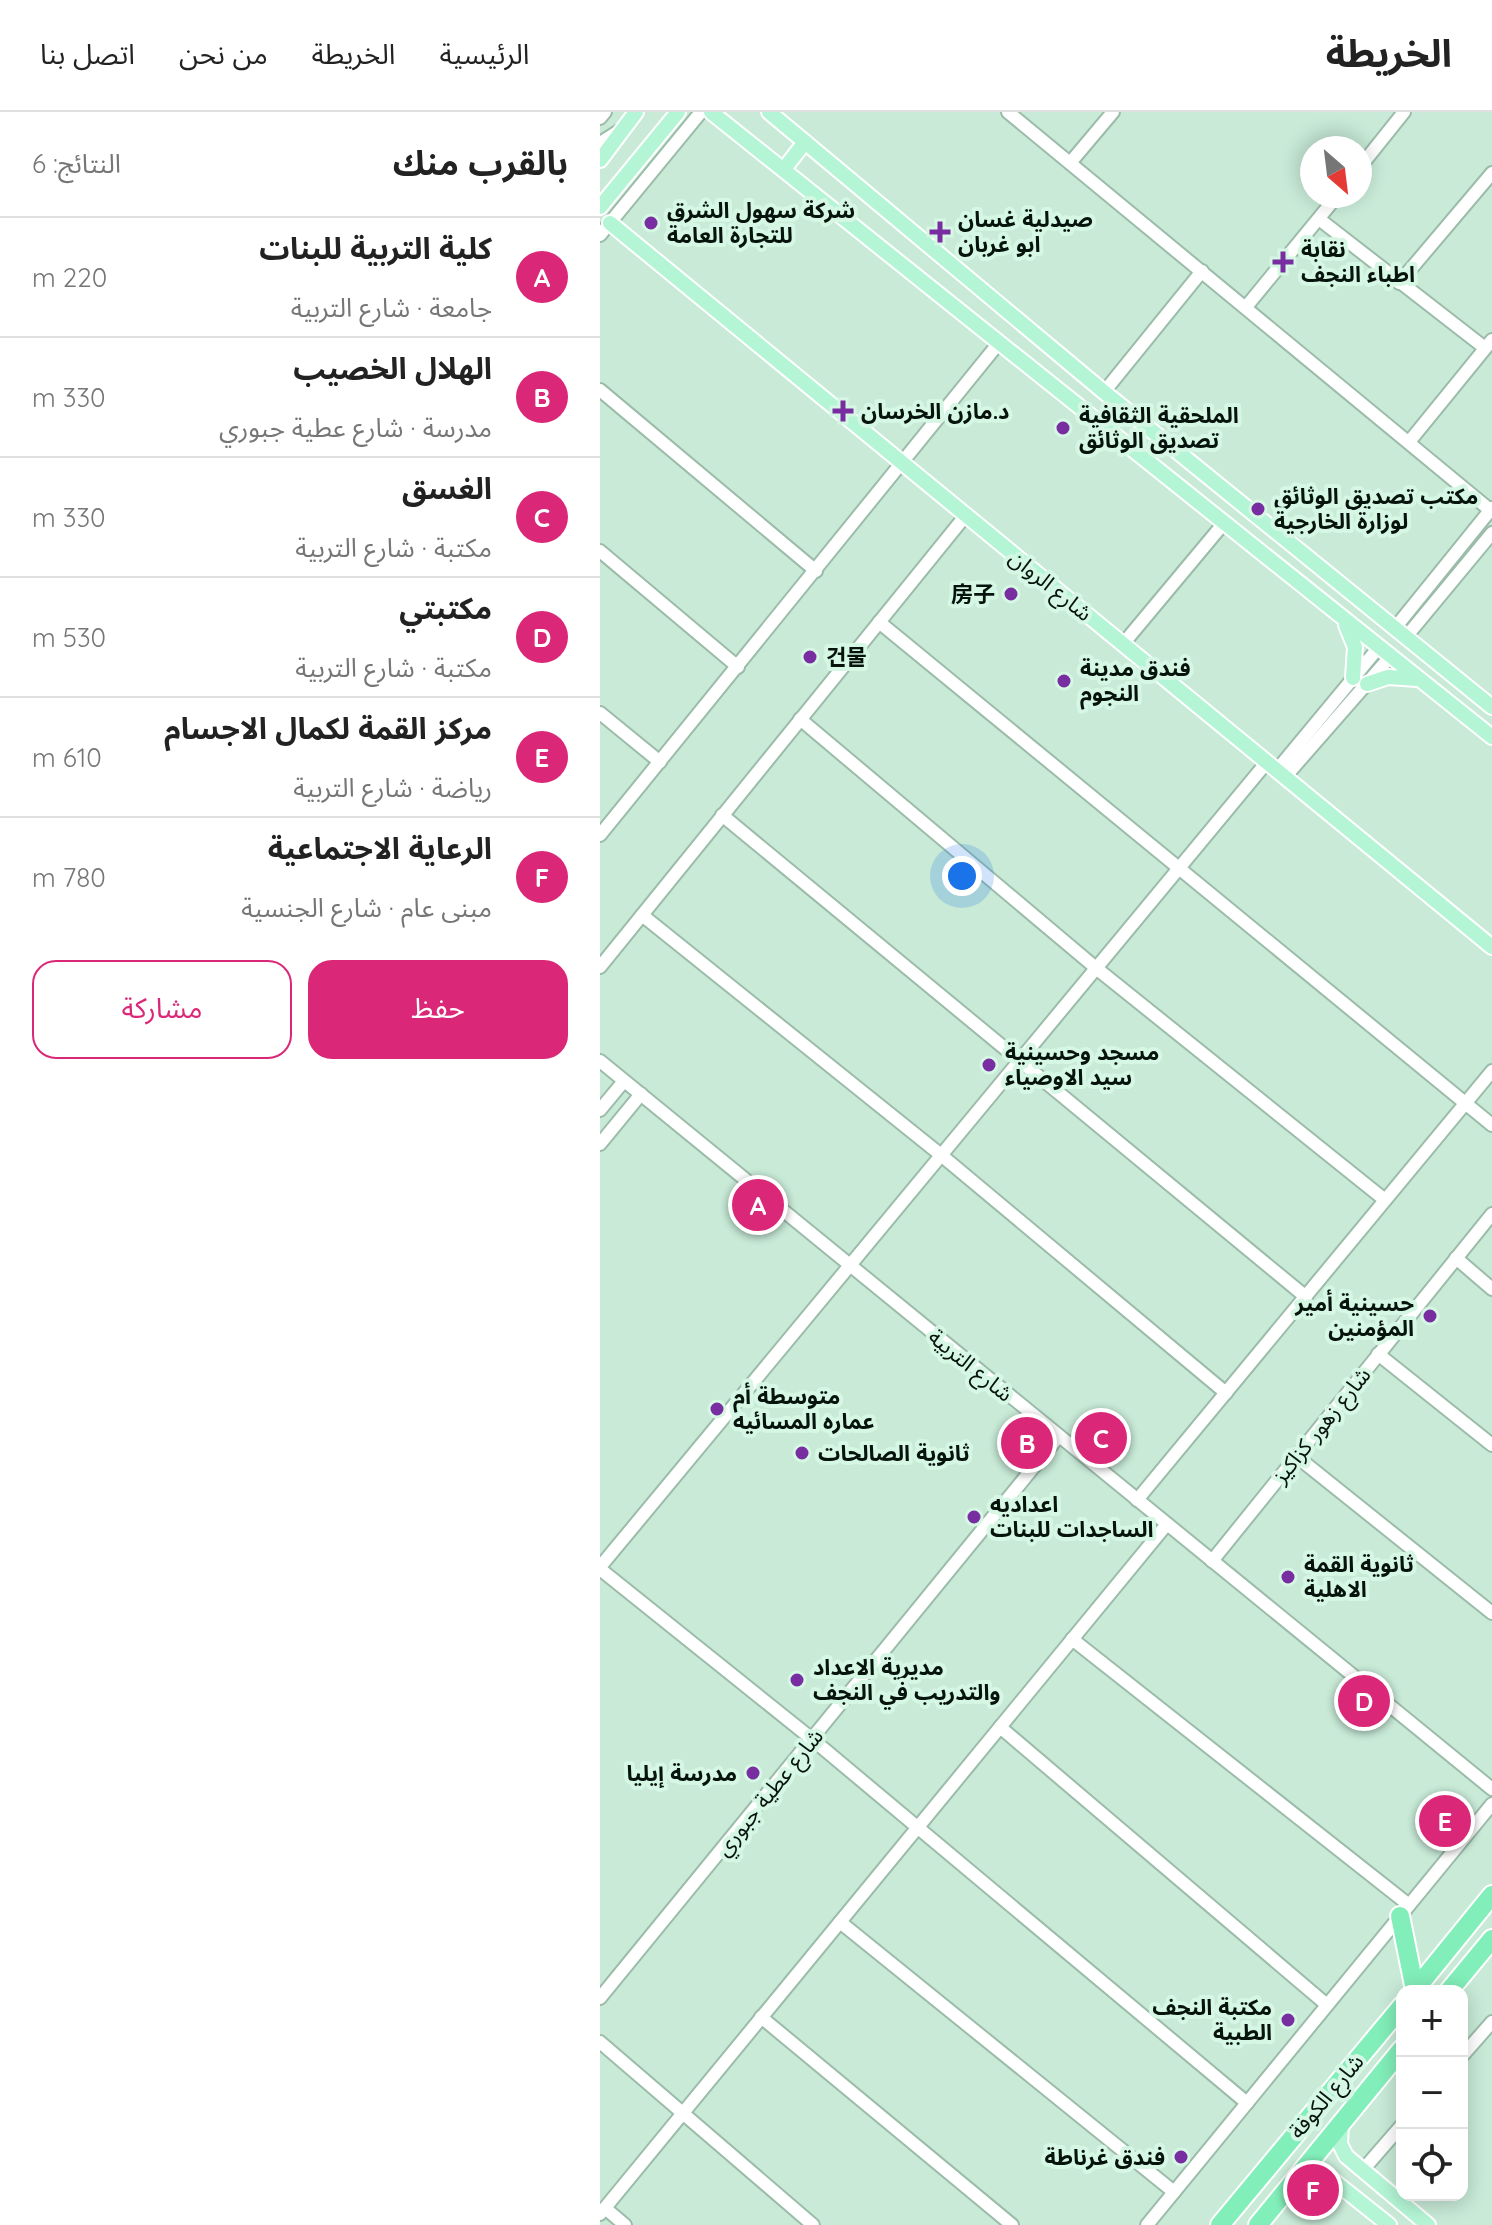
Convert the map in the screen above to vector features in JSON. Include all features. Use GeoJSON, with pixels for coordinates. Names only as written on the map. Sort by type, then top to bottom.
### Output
{"type":"FeatureCollection","features":[{"type":"Feature","properties":{"kind":"highway"},"geometry":{"type":"LineString","coordinates":[[1420,1985],[1492,1895]]}},
{"type":"Feature","properties":{"kind":"highway"},"geometry":{"type":"LineString","coordinates":[[1405,1911],[1414,1985]]}},
{"type":"Feature","properties":{"kind":"highway"},"geometry":{"type":"LineString","coordinates":[[1454,1985],[1492,1939]]}},
{"type":"Feature","properties":{"kind":"highway","name":"شارع الكوفة"},"geometry":{"type":"LineString","coordinates":[[1220,2225],[1396,2013]]}},
{"type":"Feature","properties":{"kind":"highway","name":"شارع الكوفة"},"geometry":{"type":"LineString","coordinates":[[1258,2225],[1396,2056]]}},
{"type":"Feature","properties":{"kind":"highway"},"geometry":{"type":"LineString","coordinates":[[1270,2163],[1282,2157],[1289,2159],[1295,2163],[1300,2174]]}},
{"type":"Feature","properties":{"kind":"main road"},"geometry":{"type":"LineString","coordinates":[[600,207],[679,112]]}},
{"type":"Feature","properties":{"kind":"main road"},"geometry":{"type":"LineString","coordinates":[[711,112],[1492,737]]}},
{"type":"Feature","properties":{"kind":"main road"},"geometry":{"type":"LineString","coordinates":[[769,112],[1104,392],[1492,707]]}},
{"type":"Feature","properties":{"kind":"main road"},"geometry":{"type":"LineString","coordinates":[[600,160],[631,118]]}},
{"type":"Feature","properties":{"kind":"main road"},"geometry":{"type":"LineString","coordinates":[[784,169],[805,142]]}},
{"type":"Feature","properties":{"kind":"main road","name":"شارع الروان"},"geometry":{"type":"LineString","coordinates":[[605,229],[904,464],[1492,947]]}},
{"type":"Feature","properties":{"kind":"main road"},"geometry":{"type":"LineString","coordinates":[[1290,578],[1307,558]]}},
{"type":"Feature","properties":{"kind":"main road"},"geometry":{"type":"LineString","coordinates":[[1341,618],[1355,647],[1360,681],[1399,676],[1421,681]]}},
{"type":"Feature","properties":{"kind":"main road"},"geometry":{"type":"LineString","coordinates":[[1341,2123],[1340,2144],[1346,2156],[1428,2225]]}},
{"type":"Feature","properties":{"kind":"main road"},"geometry":{"type":"LineString","coordinates":[[1347,2190],[1362,2171]]}},
{"type":"Feature","properties":{"kind":"main road"},"geometry":{"type":"LineString","coordinates":[[1300,2174],[1325,2174],[1389,2225]]}},
{"type":"Feature","properties":{"kind":"street"},"geometry":{"type":"LineString","coordinates":[[600,118],[605,112]]}},
{"type":"Feature","properties":{"kind":"street"},"geometry":{"type":"LineString","coordinates":[[605,229],[701,112]]}},
{"type":"Feature","properties":{"kind":"street"},"geometry":{"type":"LineString","coordinates":[[1008,112],[1491,509],[1401,632]]}},
{"type":"Feature","properties":{"kind":"street"},"geometry":{"type":"LineString","coordinates":[[1070,163],[1113,112]]}},
{"type":"Feature","properties":{"kind":"street"},"geometry":{"type":"LineString","coordinates":[[1372,152],[1404,112]]}},
{"type":"Feature","properties":{"kind":"street"},"geometry":{"type":"LineString","coordinates":[[600,143],[631,118]]}},
{"type":"Feature","properties":{"kind":"street"},"geometry":{"type":"LineString","coordinates":[[1399,283],[1492,173]]}},
{"type":"Feature","properties":{"kind":"street"},"geometry":{"type":"LineString","coordinates":[[1246,307],[1328,208]]}},
{"type":"Feature","properties":{"kind":"street"},"geometry":{"type":"LineString","coordinates":[[1319,219],[1399,283],[1489,344],[1409,442]]}},
{"type":"Feature","properties":{"kind":"street"},"geometry":{"type":"LineString","coordinates":[[1104,392],[1202,271]]}},
{"type":"Feature","properties":{"kind":"street"},"geometry":{"type":"LineString","coordinates":[[600,835],[904,464],[998,344]]}},
{"type":"Feature","properties":{"kind":"street"},"geometry":{"type":"LineString","coordinates":[[600,390],[816,571]]}},
{"type":"Feature","properties":{"kind":"street"},"geometry":{"type":"LineString","coordinates":[[600,967],[966,515]]}},
{"type":"Feature","properties":{"kind":"street"},"geometry":{"type":"LineString","coordinates":[[1123,644],[1224,523]]}},
{"type":"Feature","properties":{"kind":"street"},"geometry":{"type":"LineString","coordinates":[[1401,632],[1492,533]]}},
{"type":"Feature","properties":{"kind":"street"},"geometry":{"type":"LineString","coordinates":[[600,551],[738,667]]}},
{"type":"Feature","properties":{"kind":"street"},"geometry":{"type":"LineString","coordinates":[[879,622],[1492,1125]]}},
{"type":"Feature","properties":{"kind":"street"},"geometry":{"type":"LineString","coordinates":[[1247,2103],[812,1739],[600,1568],[1179,868],[1276,770],[1384,652]]}},
{"type":"Feature","properties":{"kind":"street"},"geometry":{"type":"LineString","coordinates":[[600,713],[660,762]]}},
{"type":"Feature","properties":{"kind":"street"},"geometry":{"type":"LineString","coordinates":[[800,719],[1096,968],[1385,1200]]}},
{"type":"Feature","properties":{"kind":"street"},"geometry":{"type":"LineString","coordinates":[[722,815],[1018,1063],[1306,1297]]}},
{"type":"Feature","properties":{"kind":"street"},"geometry":{"type":"LineString","coordinates":[[642,915],[941,1155],[1226,1393]]}},
{"type":"Feature","properties":{"kind":"street","name":"شارع التربية"},"geometry":{"type":"LineString","coordinates":[[600,1061],[1492,1789]]}},
{"type":"Feature","properties":{"kind":"street"},"geometry":{"type":"LineString","coordinates":[[1137,1500],[1492,1071]]}},
{"type":"Feature","properties":{"kind":"street"},"geometry":{"type":"LineString","coordinates":[[600,1110],[624,1081]]}},
{"type":"Feature","properties":{"kind":"street"},"geometry":{"type":"LineString","coordinates":[[600,1144],[641,1094]]}},
{"type":"Feature","properties":{"kind":"street","name":"شارع زهور كزاكيز"},"geometry":{"type":"LineString","coordinates":[[1212,1561],[1492,1214]]}},
{"type":"Feature","properties":{"kind":"street"},"geometry":{"type":"LineString","coordinates":[[1456,1258],[1492,1289]]}},
{"type":"Feature","properties":{"kind":"street"},"geometry":{"type":"LineString","coordinates":[[1378,1354],[1492,1445]]}},
{"type":"Feature","properties":{"kind":"street","name":"شارع عطية جبوري"},"geometry":{"type":"LineString","coordinates":[[600,1998],[1059,1436]]}},
{"type":"Feature","properties":{"kind":"street"},"geometry":{"type":"LineString","coordinates":[[1296,1456],[1492,1613]]}},
{"type":"Feature","properties":{"kind":"street"},"geometry":{"type":"LineString","coordinates":[[625,2225],[602,2211],[1167,1524]]}},
{"type":"Feature","properties":{"kind":"street"},"geometry":{"type":"LineString","coordinates":[[1072,1639],[1405,1911]]}},
{"type":"Feature","properties":{"kind":"street"},"geometry":{"type":"LineString","coordinates":[[1000,1727],[1327,2005]]}},
{"type":"Feature","properties":{"kind":"street"},"geometry":{"type":"LineString","coordinates":[[1147,2225],[1492,1804]]}},
{"type":"Feature","properties":{"kind":"street"},"geometry":{"type":"LineString","coordinates":[[840,1922],[1174,2192]]}},
{"type":"Feature","properties":{"kind":"street"},"geometry":{"type":"LineString","coordinates":[[761,2017],[1012,2225]]}},
{"type":"Feature","properties":{"kind":"street"},"geometry":{"type":"LineString","coordinates":[[1468,2049],[1492,2022]]}},
{"type":"Feature","properties":{"kind":"street"},"geometry":{"type":"LineString","coordinates":[[600,2042],[813,2225]]}},
{"type":"Feature","properties":{"kind":"street"},"geometry":{"type":"LineString","coordinates":[[1362,2171],[1399,2129]]}},
{"type":"Feature","properties":{"kind":"place","name":"شركة سهول الشرق للتجارة العامة"},"geometry":{"type":"Point","coordinates":[651,223]}},
{"type":"Feature","properties":{"kind":"place","name":"صيدلية غسان ابو غربان"},"geometry":{"type":"Point","coordinates":[940,232]}},
{"type":"Feature","properties":{"kind":"place","name":"نقابة اطباء النجف"},"geometry":{"type":"Point","coordinates":[1283,262]}},
{"type":"Feature","properties":{"kind":"place","name":"د.مازن الخرسان"},"geometry":{"type":"Point","coordinates":[843,411]}},
{"type":"Feature","properties":{"kind":"place","name":"الملحقية الثقافية تصديق الوثائق"},"geometry":{"type":"Point","coordinates":[1063,428]}},
{"type":"Feature","properties":{"kind":"place","name":"مكتب تصديق الوثائق لوزارة الخارجية"},"geometry":{"type":"Point","coordinates":[1258,509]}},
{"type":"Feature","properties":{"kind":"place","name":"房子"},"geometry":{"type":"Point","coordinates":[1011,594]}},
{"type":"Feature","properties":{"kind":"place","name":"건물"},"geometry":{"type":"Point","coordinates":[810,657]}},
{"type":"Feature","properties":{"kind":"place","name":"فندق مدينة النجوم"},"geometry":{"type":"Point","coordinates":[1064,681]}},
{"type":"Feature","properties":{"kind":"place","name":"مسجد وحسينية سيد الاوصياء"},"geometry":{"type":"Point","coordinates":[989,1065]}},
{"type":"Feature","properties":{"kind":"place","name":"كلية التربية للبنات"},"geometry":{"type":"Point","coordinates":[758,1205]}},
{"type":"Feature","properties":{"kind":"place","name":"حسينية أمير المؤمنين"},"geometry":{"type":"Point","coordinates":[1430,1316]}},
{"type":"Feature","properties":{"kind":"place","name":"متوسطة أم عماره المسائيه"},"geometry":{"type":"Point","coordinates":[717,1409]}},
{"type":"Feature","properties":{"kind":"place","name":"الغسق"},"geometry":{"type":"Point","coordinates":[1101,1438]}},
{"type":"Feature","properties":{"kind":"place","name":"الهلال الخصيب"},"geometry":{"type":"Point","coordinates":[1027,1443]}},
{"type":"Feature","properties":{"kind":"place","name":"ثانوية الصالحات"},"geometry":{"type":"Point","coordinates":[802,1453]}},
{"type":"Feature","properties":{"kind":"place","name":"اعداديه الساجدات للبنات"},"geometry":{"type":"Point","coordinates":[974,1517]}},
{"type":"Feature","properties":{"kind":"place","name":"ثانوية القمة الاهلية"},"geometry":{"type":"Point","coordinates":[1288,1577]}},
{"type":"Feature","properties":{"kind":"place","name":"مديرية الاعداد والتدريب في النجف"},"geometry":{"type":"Point","coordinates":[797,1680]}},
{"type":"Feature","properties":{"kind":"place","name":"مكتبتي"},"geometry":{"type":"Point","coordinates":[1364,1701]}},
{"type":"Feature","properties":{"kind":"place","name":"مدرسة إيليا"},"geometry":{"type":"Point","coordinates":[753,1773]}},
{"type":"Feature","properties":{"kind":"place","name":"مركز القمة لكمال الاجسام"},"geometry":{"type":"Point","coordinates":[1445,1821]}},
{"type":"Feature","properties":{"kind":"place","name":"مكتبة النجف الطبية"},"geometry":{"type":"Point","coordinates":[1288,2020]}},
{"type":"Feature","properties":{"kind":"place","name":"فندق غرناطة"},"geometry":{"type":"Point","coordinates":[1181,2157]}},
{"type":"Feature","properties":{"kind":"place","name":"الرعاية الاجتماعية"},"geometry":{"type":"Point","coordinates":[1313,2190]}}]}
